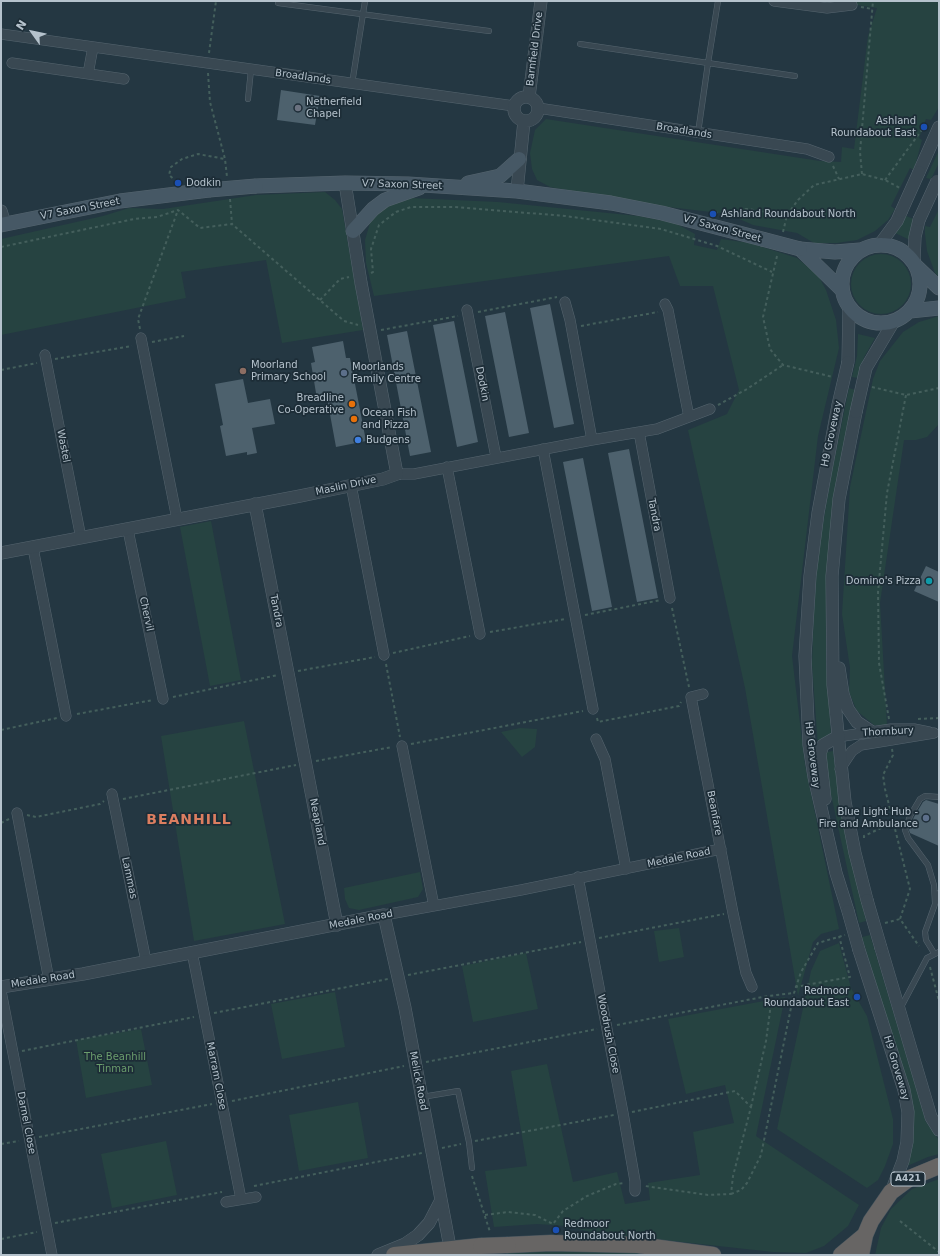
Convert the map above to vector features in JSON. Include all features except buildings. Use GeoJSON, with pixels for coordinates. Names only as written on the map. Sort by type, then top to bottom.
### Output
{"type":"FeatureCollection","features":[{"type":"Feature","properties":{"kind":"highway","name":"A421"},"geometry":{"type":"LineString","coordinates":[[861,1255],[865,1235],[877,1211],[891,1192],[910,1178],[939,1166]]}},
{"type":"Feature","properties":{"kind":"highway","name":"A421"},"geometry":{"type":"LineString","coordinates":[[841,1255],[856,1245],[865,1235]]}},
{"type":"Feature","properties":{"kind":"highway"},"geometry":{"type":"LineString","coordinates":[[394,1255],[450,1252],[481,1246],[551,1243],[638,1245],[713,1255]]}},
{"type":"Feature","properties":{"kind":"main road"},"geometry":{"type":"LineString","coordinates":[[446,186],[494,178],[504,172],[519,159]]}},
{"type":"Feature","properties":{"kind":"main road","name":"V7 Saxon Street"},"geometry":{"type":"LineString","coordinates":[[2,220],[120,201],[256,186],[345,183],[429,185],[517,191],[604,202],[662,213],[800,249],[835,252],[860,250]]}},
{"type":"Feature","properties":{"kind":"main road"},"geometry":{"type":"LineString","coordinates":[[353,231],[373,209],[385,200],[429,185]]}},
{"type":"Feature","properties":{"kind":"main road"},"geometry":{"type":"LineString","coordinates":[[915,264],[920,278],[920,290],[917,301],[910,311],[894,321],[882,323],[869,321],[858,316],[849,306],[842,290],[842,278],[845,267],[860,250],[880,244],[893,246],[904,252],[939,288]]}},
{"type":"Feature","properties":{"kind":"main road","name":"V7 Saxon Street"},"geometry":{"type":"LineString","coordinates":[[800,249],[842,290]]}},
{"type":"Feature","properties":{"kind":"main road"},"geometry":{"type":"LineString","coordinates":[[910,311],[939,308]]}},
{"type":"Feature","properties":{"kind":"street","name":"Barnfield Drive"},"geometry":{"type":"LineString","coordinates":[[529,97],[541,1]]}},
{"type":"Feature","properties":{"kind":"street"},"geometry":{"type":"LineString","coordinates":[[774,1],[827,8],[852,5]]}},
{"type":"Feature","properties":{"kind":"street","name":"Broadlands"},"geometry":{"type":"LineString","coordinates":[[1,34],[514,106]]}},
{"type":"Feature","properties":{"kind":"street"},"geometry":{"type":"LineString","coordinates":[[88,74],[93,47]]}},
{"type":"Feature","properties":{"kind":"street"},"geometry":{"type":"LineString","coordinates":[[12,63],[124,79]]}},
{"type":"Feature","properties":{"kind":"street"},"geometry":{"type":"LineString","coordinates":[[529,97],[536,102],[538,108],[536,116],[528,121],[524,121],[514,114],[514,106],[518,99],[529,97]]}},
{"type":"Feature","properties":{"kind":"street","name":"Broadlands"},"geometry":{"type":"LineString","coordinates":[[538,108],[807,149],[829,157]]}},
{"type":"Feature","properties":{"kind":"street"},"geometry":{"type":"LineString","coordinates":[[517,191],[524,121]]}},
{"type":"Feature","properties":{"kind":"street"},"geometry":{"type":"LineString","coordinates":[[880,244],[897,221],[939,127]]}},
{"type":"Feature","properties":{"kind":"street"},"geometry":{"type":"LineString","coordinates":[[915,264],[915,237],[918,220],[938,179]]}},
{"type":"Feature","properties":{"kind":"street"},"geometry":{"type":"LineString","coordinates":[[345,183],[360,274],[397,474]]}},
{"type":"Feature","properties":{"kind":"street"},"geometry":{"type":"LineString","coordinates":[[565,302],[570,320],[570,328],[592,440]]}},
{"type":"Feature","properties":{"kind":"street","name":"H9 Groveway"},"geometry":{"type":"LineString","coordinates":[[849,306],[850,342],[848,362],[838,405],[818,513],[810,576],[805,656],[809,745],[822,820],[836,873],[904,1090],[908,1112],[907,1142],[903,1161],[891,1192]]}},
{"type":"Feature","properties":{"kind":"street"},"geometry":{"type":"LineString","coordinates":[[667,307],[689,416]]}},
{"type":"Feature","properties":{"kind":"street","name":"Dodkin"},"geometry":{"type":"LineString","coordinates":[[467,310],[496,457]]}},
{"type":"Feature","properties":{"kind":"street","name":"H9 Groveway"},"geometry":{"type":"LineString","coordinates":[[894,321],[866,368],[839,499],[832,576],[833,685],[840,769],[855,853],[867,900],[931,1117],[939,1130]]}},
{"type":"Feature","properties":{"kind":"street"},"geometry":{"type":"LineString","coordinates":[[142,341],[177,519]]}},
{"type":"Feature","properties":{"kind":"street","name":"Wastel"},"geometry":{"type":"LineString","coordinates":[[46,358],[81,538]]}},
{"type":"Feature","properties":{"kind":"street","name":"Maslin Drive"},"geometry":{"type":"LineString","coordinates":[[1,553],[128,530],[383,479],[397,474],[414,474],[496,457],[657,429],[710,409]]}},
{"type":"Feature","properties":{"kind":"street","name":"Tandra"},"geometry":{"type":"LineString","coordinates":[[639,432],[670,598]]}},
{"type":"Feature","properties":{"kind":"street"},"geometry":{"type":"LineString","coordinates":[[543,449],[593,709]]}},
{"type":"Feature","properties":{"kind":"street"},"geometry":{"type":"LineString","coordinates":[[448,467],[480,634]]}},
{"type":"Feature","properties":{"kind":"street"},"geometry":{"type":"LineString","coordinates":[[352,485],[384,655]]}},
{"type":"Feature","properties":{"kind":"street","name":"Tandra"},"geometry":{"type":"LineString","coordinates":[[255,504],[298,719]]}},
{"type":"Feature","properties":{"kind":"street","name":"Chervil"},"geometry":{"type":"LineString","coordinates":[[128,530],[163,698]]}},
{"type":"Feature","properties":{"kind":"street"},"geometry":{"type":"LineString","coordinates":[[33,548],[66,716]]}},
{"type":"Feature","properties":{"kind":"street"},"geometry":{"type":"LineString","coordinates":[[832,611],[842,687],[848,709],[857,722],[872,732]]}},
{"type":"Feature","properties":{"kind":"street"},"geometry":{"type":"LineString","coordinates":[[687,698],[703,694]]}},
{"type":"Feature","properties":{"kind":"street","name":"Beanfare"},"geometry":{"type":"LineString","coordinates":[[687,698],[721,849],[746,973],[752,987]]}},
{"type":"Feature","properties":{"kind":"street","name":"Neapland"},"geometry":{"type":"LineString","coordinates":[[298,719],[337,925]]}},
{"type":"Feature","properties":{"kind":"street","name":"Thornbury"},"geometry":{"type":"LineString","coordinates":[[837,737],[891,730],[914,729],[936,734]]}},
{"type":"Feature","properties":{"kind":"street"},"geometry":{"type":"LineString","coordinates":[[840,769],[852,751],[861,745],[936,734]]}},
{"type":"Feature","properties":{"kind":"street"},"geometry":{"type":"LineString","coordinates":[[822,820],[826,801],[820,754],[823,745],[837,737]]}},
{"type":"Feature","properties":{"kind":"street"},"geometry":{"type":"LineString","coordinates":[[596,739],[605,759],[626,869]]}},
{"type":"Feature","properties":{"kind":"street"},"geometry":{"type":"LineString","coordinates":[[402,746],[434,906]]}},
{"type":"Feature","properties":{"kind":"street","name":"Lammas"},"geometry":{"type":"LineString","coordinates":[[112,794],[146,961]]}},
{"type":"Feature","properties":{"kind":"street"},"geometry":{"type":"LineString","coordinates":[[17,813],[49,980]]}},
{"type":"Feature","properties":{"kind":"street","name":"Medale Road"},"geometry":{"type":"LineString","coordinates":[[1,987],[49,980],[337,925],[721,849]]}},
{"type":"Feature","properties":{"kind":"street","name":"Woodrush Close"},"geometry":{"type":"LineString","coordinates":[[578,877],[623,1113],[635,1186]]}},
{"type":"Feature","properties":{"kind":"street","name":"Melick Road"},"geometry":{"type":"LineString","coordinates":[[384,915],[398,977],[450,1252]]}},
{"type":"Feature","properties":{"kind":"street","name":"Marram Close"},"geometry":{"type":"LineString","coordinates":[[192,952],[241,1199]]}},
{"type":"Feature","properties":{"kind":"street","name":"Darnel Close"},"geometry":{"type":"LineString","coordinates":[[1,991],[52,1255]]}},
{"type":"Feature","properties":{"kind":"street"},"geometry":{"type":"LineString","coordinates":[[226,1202],[256,1197]]}},
{"type":"Feature","properties":{"kind":"street"},"geometry":{"type":"LineString","coordinates":[[378,1255],[405,1244],[418,1235],[430,1223],[441,1200]]}},
{"type":"Feature","properties":{"kind":"lane"},"geometry":{"type":"LineString","coordinates":[[352,84],[365,1]]}},
{"type":"Feature","properties":{"kind":"lane"},"geometry":{"type":"LineString","coordinates":[[698,133],[718,1]]}},
{"type":"Feature","properties":{"kind":"lane"},"geometry":{"type":"LineString","coordinates":[[278,3],[489,31]]}},
{"type":"Feature","properties":{"kind":"lane"},"geometry":{"type":"LineString","coordinates":[[580,44],[795,76]]}},
{"type":"Feature","properties":{"kind":"lane"},"geometry":{"type":"LineString","coordinates":[[248,99],[251,70]]}},
{"type":"Feature","properties":{"kind":"lane"},"geometry":{"type":"LineString","coordinates":[[935,903],[934,885],[928,866],[908,838],[905,830],[910,816],[920,799],[925,796],[939,797]]}},
{"type":"Feature","properties":{"kind":"lane"},"geometry":{"type":"LineString","coordinates":[[899,1010],[927,958],[937,952],[926,940],[925,932],[939,893]]}},
{"type":"Feature","properties":{"kind":"lane"},"geometry":{"type":"LineString","coordinates":[[421,1097],[458,1091],[469,1142],[472,1168]]}},
{"type":"Feature","properties":{"kind":"path"},"geometry":{"type":"LineString","coordinates":[[216,1],[208,64],[210,102],[225,159],[228,180]]}},
{"type":"Feature","properties":{"kind":"path"},"geometry":{"type":"LineString","coordinates":[[862,174],[860,152],[873,1]]}},
{"type":"Feature","properties":{"kind":"path"},"geometry":{"type":"LineString","coordinates":[[885,180],[924,127]]}},
{"type":"Feature","properties":{"kind":"path"},"geometry":{"type":"LineString","coordinates":[[178,183],[169,175],[171,168],[182,159],[198,154],[225,159]]}},
{"type":"Feature","properties":{"kind":"path"},"geometry":{"type":"LineString","coordinates":[[829,157],[839,179]]}},
{"type":"Feature","properties":{"kind":"path"},"geometry":{"type":"LineString","coordinates":[[782,236],[788,215],[798,200],[814,185],[862,174],[885,180],[905,191]]}},
{"type":"Feature","properties":{"kind":"path"},"geometry":{"type":"LineString","coordinates":[[229,195],[232,224],[344,321],[371,329]]}},
{"type":"Feature","properties":{"kind":"path"},"geometry":{"type":"LineString","coordinates":[[320,300],[340,279],[373,272],[371,249],[379,225],[396,212],[411,207],[455,207],[565,216],[661,229],[717,246],[772,272]]}},
{"type":"Feature","properties":{"kind":"path"},"geometry":{"type":"LineString","coordinates":[[713,214],[748,209],[788,215]]}},
{"type":"Feature","properties":{"kind":"path"},"geometry":{"type":"LineString","coordinates":[[178,210],[200,228],[232,224]]}},
{"type":"Feature","properties":{"kind":"path"},"geometry":{"type":"LineString","coordinates":[[1,247],[134,219],[157,217],[178,210]]}},
{"type":"Feature","properties":{"kind":"path"},"geometry":{"type":"LineString","coordinates":[[142,341],[138,319],[178,210]]}},
{"type":"Feature","properties":{"kind":"path"},"geometry":{"type":"LineString","coordinates":[[778,250],[763,317],[770,349],[783,365],[836,378]]}},
{"type":"Feature","properties":{"kind":"path"},"geometry":{"type":"LineString","coordinates":[[570,328],[667,307]]}},
{"type":"Feature","properties":{"kind":"path"},"geometry":{"type":"LineString","coordinates":[[1,370],[46,358],[142,341],[184,336]]}},
{"type":"Feature","properties":{"kind":"path"},"geometry":{"type":"LineString","coordinates":[[710,409],[746,390],[783,365]]}},
{"type":"Feature","properties":{"kind":"path"},"geometry":{"type":"LineString","coordinates":[[867,386],[906,395],[939,388]]}},
{"type":"Feature","properties":{"kind":"path"},"geometry":{"type":"LineString","coordinates":[[891,730],[879,663],[878,592],[887,493],[906,395]]}},
{"type":"Feature","properties":{"kind":"path"},"geometry":{"type":"LineString","coordinates":[[1,730],[66,716],[384,655],[480,634],[670,598],[687,698],[679,706],[598,722],[593,709],[125,799],[112,794],[100,804],[36,817],[17,813],[1,823]]}},
{"type":"Feature","properties":{"kind":"path"},"geometry":{"type":"LineString","coordinates":[[384,655],[402,746]]}},
{"type":"Feature","properties":{"kind":"path"},"geometry":{"type":"LineString","coordinates":[[892,740],[893,755],[883,775],[910,890],[900,919]]}},
{"type":"Feature","properties":{"kind":"path"},"geometry":{"type":"LineString","coordinates":[[865,844],[864,836],[894,822]]}},
{"type":"Feature","properties":{"kind":"path"},"geometry":{"type":"LineString","coordinates":[[13,1053],[733,913]]}},
{"type":"Feature","properties":{"kind":"path"},"geometry":{"type":"LineString","coordinates":[[885,924],[900,919]]}},
{"type":"Feature","properties":{"kind":"path"},"geometry":{"type":"LineString","coordinates":[[900,919],[922,950]]}},
{"type":"Feature","properties":{"kind":"path"},"geometry":{"type":"LineString","coordinates":[[484,1215],[508,1212],[535,1215],[553,1224],[563,1211],[587,1196],[616,1184],[708,1195],[731,1194],[741,1190],[747,1182],[761,1155],[794,993],[801,972],[818,943],[847,934]]}},
{"type":"Feature","properties":{"kind":"path"},"geometry":{"type":"LineString","coordinates":[[796,987],[850,977],[839,936]]}},
{"type":"Feature","properties":{"kind":"path"},"geometry":{"type":"LineString","coordinates":[[931,970],[939,1001]]}},
{"type":"Feature","properties":{"kind":"path"},"geometry":{"type":"LineString","coordinates":[[1,1144],[221,1103],[768,996],[794,993]]}},
{"type":"Feature","properties":{"kind":"path"},"geometry":{"type":"LineString","coordinates":[[731,1194],[733,1176],[766,1041],[770,1011],[768,996]]}},
{"type":"Feature","properties":{"kind":"path"},"geometry":{"type":"LineString","coordinates":[[431,1151],[469,1142],[735,1091],[751,1107]]}},
{"type":"Feature","properties":{"kind":"path"},"geometry":{"type":"LineString","coordinates":[[472,1168],[472,1180],[490,1233]]}},
{"type":"Feature","properties":{"kind":"path"},"geometry":{"type":"LineString","coordinates":[[900,1221],[939,1252]]}},
{"type":"Feature","properties":{"kind":"path"},"geometry":{"type":"LineString","coordinates":[[1,1239],[47,1230]]}},
{"type":"Feature","properties":{"kind":"green space"},"geometry":{"type":"Polygon","coordinates":[[[830,1],[939,1],[939,107],[931,120],[926,119],[919,138],[922,140],[914,170],[910,168],[891,206],[895,209],[888,220],[875,231],[857,240],[837,243],[814,243],[797,233],[753,225],[728,214],[660,206],[550,187],[537,180],[532,169],[530,153],[535,130],[546,119],[820,161],[841,162],[842,147],[854,149],[868,36],[877,8],[830,1]]]}},
{"type":"Feature","properties":{"kind":"green space"},"geometry":{"type":"Polygon","coordinates":[[[939,150],[939,163],[931,179],[926,178],[939,150]]]}},
{"type":"Feature","properties":{"kind":"green space"},"geometry":{"type":"Polygon","coordinates":[[[325,192],[335,200],[342,209],[363,330],[282,343],[266,260],[181,272],[186,298],[1,335],[1,239],[103,216],[129,208],[163,209],[256,195],[325,192]]]}},
{"type":"Feature","properties":{"kind":"green space"},"geometry":{"type":"Polygon","coordinates":[[[411,198],[498,202],[638,216],[675,223],[695,234],[694,245],[717,250],[721,239],[750,243],[797,258],[818,275],[826,290],[836,320],[839,348],[818,436],[792,656],[805,765],[839,929],[821,934],[813,942],[798,996],[745,688],[688,430],[727,414],[739,390],[713,286],[680,286],[669,256],[374,296],[366,263],[365,240],[370,223],[376,213],[389,203],[411,198]]]}},
{"type":"Feature","properties":{"kind":"green space"},"geometry":{"type":"Polygon","coordinates":[[[939,209],[939,277],[935,273],[927,251],[925,226],[930,227],[939,209]]]}},
{"type":"Feature","properties":{"kind":"green space"},"geometry":{"type":"Polygon","coordinates":[[[906,216],[914,219],[910,240],[895,233],[906,216]]]}},
{"type":"Feature","properties":{"kind":"green space"},"geometry":{"type":"Polygon","coordinates":[[[881,254],[898,259],[906,267],[911,284],[906,301],[898,309],[881,314],[864,309],[856,301],[851,284],[856,267],[864,259],[881,254]]]}},
{"type":"Feature","properties":{"kind":"green space"},"geometry":{"type":"Polygon","coordinates":[[[939,316],[939,424],[927,437],[916,440],[904,440],[880,603],[887,725],[874,725],[857,711],[849,692],[850,668],[842,614],[850,487],[873,379],[880,361],[903,332],[919,322],[939,316]]]}},
{"type":"Feature","properties":{"kind":"green space"},"geometry":{"type":"Polygon","coordinates":[[[858,334],[875,338],[864,357],[858,378],[852,377],[857,356],[858,334]]]}},
{"type":"Feature","properties":{"kind":"green space"},"geometry":{"type":"Polygon","coordinates":[[[849,388],[855,390],[826,593],[826,660],[831,734],[818,747],[812,664],[818,554],[831,477],[849,388]]]}},
{"type":"Feature","properties":{"kind":"green space"},"geometry":{"type":"Polygon","coordinates":[[[211,521],[241,680],[210,686],[180,527],[211,521]]]}},
{"type":"Feature","properties":{"kind":"green space"},"geometry":{"type":"Polygon","coordinates":[[[244,721],[285,924],[194,941],[161,736],[244,721]]]}},
{"type":"Feature","properties":{"kind":"green space"},"geometry":{"type":"Polygon","coordinates":[[[520,728],[537,729],[535,747],[522,757],[501,732],[520,728]]]}},
{"type":"Feature","properties":{"kind":"green space"},"geometry":{"type":"Polygon","coordinates":[[[833,751],[841,811],[866,921],[859,923],[827,776],[826,755],[827,752],[833,751]]]}},
{"type":"Feature","properties":{"kind":"green space"},"geometry":{"type":"Polygon","coordinates":[[[420,872],[423,889],[418,897],[359,910],[349,908],[345,899],[344,888],[420,872]]]}},
{"type":"Feature","properties":{"kind":"green space"},"geometry":{"type":"Polygon","coordinates":[[[679,928],[684,957],[659,962],[654,931],[679,928]]]}},
{"type":"Feature","properties":{"kind":"green space"},"geometry":{"type":"Polygon","coordinates":[[[870,935],[926,1122],[939,1140],[939,1154],[907,1166],[899,1060],[862,937],[870,935]]]}},
{"type":"Feature","properties":{"kind":"green space"},"geometry":{"type":"Polygon","coordinates":[[[839,943],[851,988],[867,1016],[893,1119],[893,1144],[885,1166],[878,1180],[867,1188],[777,1129],[811,971],[820,951],[839,943]]]}},
{"type":"Feature","properties":{"kind":"green space"},"geometry":{"type":"Polygon","coordinates":[[[526,953],[538,1009],[473,1022],[462,966],[526,953]]]}},
{"type":"Feature","properties":{"kind":"green space"},"geometry":{"type":"Polygon","coordinates":[[[335,992],[345,1047],[282,1059],[271,1004],[335,992]]]}},
{"type":"Feature","properties":{"kind":"green space"},"geometry":{"type":"Polygon","coordinates":[[[785,997],[756,1136],[859,1205],[848,1226],[824,1246],[806,1253],[773,1252],[591,1232],[566,1226],[537,1224],[494,1227],[485,1171],[527,1166],[511,1071],[547,1064],[573,1182],[617,1172],[625,1204],[650,1200],[648,1183],[700,1175],[693,1132],[734,1123],[725,1085],[686,1094],[668,1019],[785,997]]]}},
{"type":"Feature","properties":{"kind":"green space","name":"The Beanhill Tinman"},"geometry":{"type":"Polygon","coordinates":[[[141,1029],[152,1085],[86,1098],[76,1040],[141,1029]]]}},
{"type":"Feature","properties":{"kind":"green space"},"geometry":{"type":"Polygon","coordinates":[[[358,1102],[368,1158],[299,1171],[289,1115],[358,1102]]]}},
{"type":"Feature","properties":{"kind":"green space"},"geometry":{"type":"Polygon","coordinates":[[[166,1141],[177,1195],[112,1208],[101,1154],[166,1141]]]}},
{"type":"Feature","properties":{"kind":"green space"},"geometry":{"type":"Polygon","coordinates":[[[939,1179],[939,1255],[875,1255],[881,1228],[891,1209],[912,1189],[939,1179]]]}},
{"type":"Feature","properties":{"kind":"green space"},"geometry":{"type":"Polygon","coordinates":[[[541,1247],[685,1255],[506,1255],[506,1251],[541,1247]]]}},
{"type":"Feature","properties":{"kind":"place","name":"Netherfield Chapel"},"geometry":{"type":"Point","coordinates":[298,108]}},
{"type":"Feature","properties":{"kind":"place","name":"Ashland Roundabout East"},"geometry":{"type":"Point","coordinates":[924,127]}},
{"type":"Feature","properties":{"kind":"place","name":"Dodkin"},"geometry":{"type":"Point","coordinates":[178,183]}},
{"type":"Feature","properties":{"kind":"place","name":"Ashland Roundabout North"},"geometry":{"type":"Point","coordinates":[713,214]}},
{"type":"Feature","properties":{"kind":"place","name":"Moorland Primary School"},"geometry":{"type":"Point","coordinates":[243,371]}},
{"type":"Feature","properties":{"kind":"place","name":"Moorlands Family Centre"},"geometry":{"type":"Point","coordinates":[344,373]}},
{"type":"Feature","properties":{"kind":"place","name":"Breadline Co-Operative"},"geometry":{"type":"Point","coordinates":[352,404]}},
{"type":"Feature","properties":{"kind":"place","name":"Ocean Fish and Pizza"},"geometry":{"type":"Point","coordinates":[354,419]}},
{"type":"Feature","properties":{"kind":"place","name":"Budgens"},"geometry":{"type":"Point","coordinates":[358,440]}},
{"type":"Feature","properties":{"kind":"place","name":"Domino's Pizza"},"geometry":{"type":"Point","coordinates":[929,581]}},
{"type":"Feature","properties":{"kind":"place","name":"Blue Light Hub - Fire and Ambulance"},"geometry":{"type":"Point","coordinates":[926,818]}},
{"type":"Feature","properties":{"kind":"place","name":"Redmoor Roundabout East"},"geometry":{"type":"Point","coordinates":[857,997]}},
{"type":"Feature","properties":{"kind":"place","name":"Redmoor Roundabout North"},"geometry":{"type":"Point","coordinates":[556,1230]}},
{"type":"Feature","properties":{"kind":"district","name":"BEANHILL"},"geometry":{"type":"Point","coordinates":[189,820]}}]}
